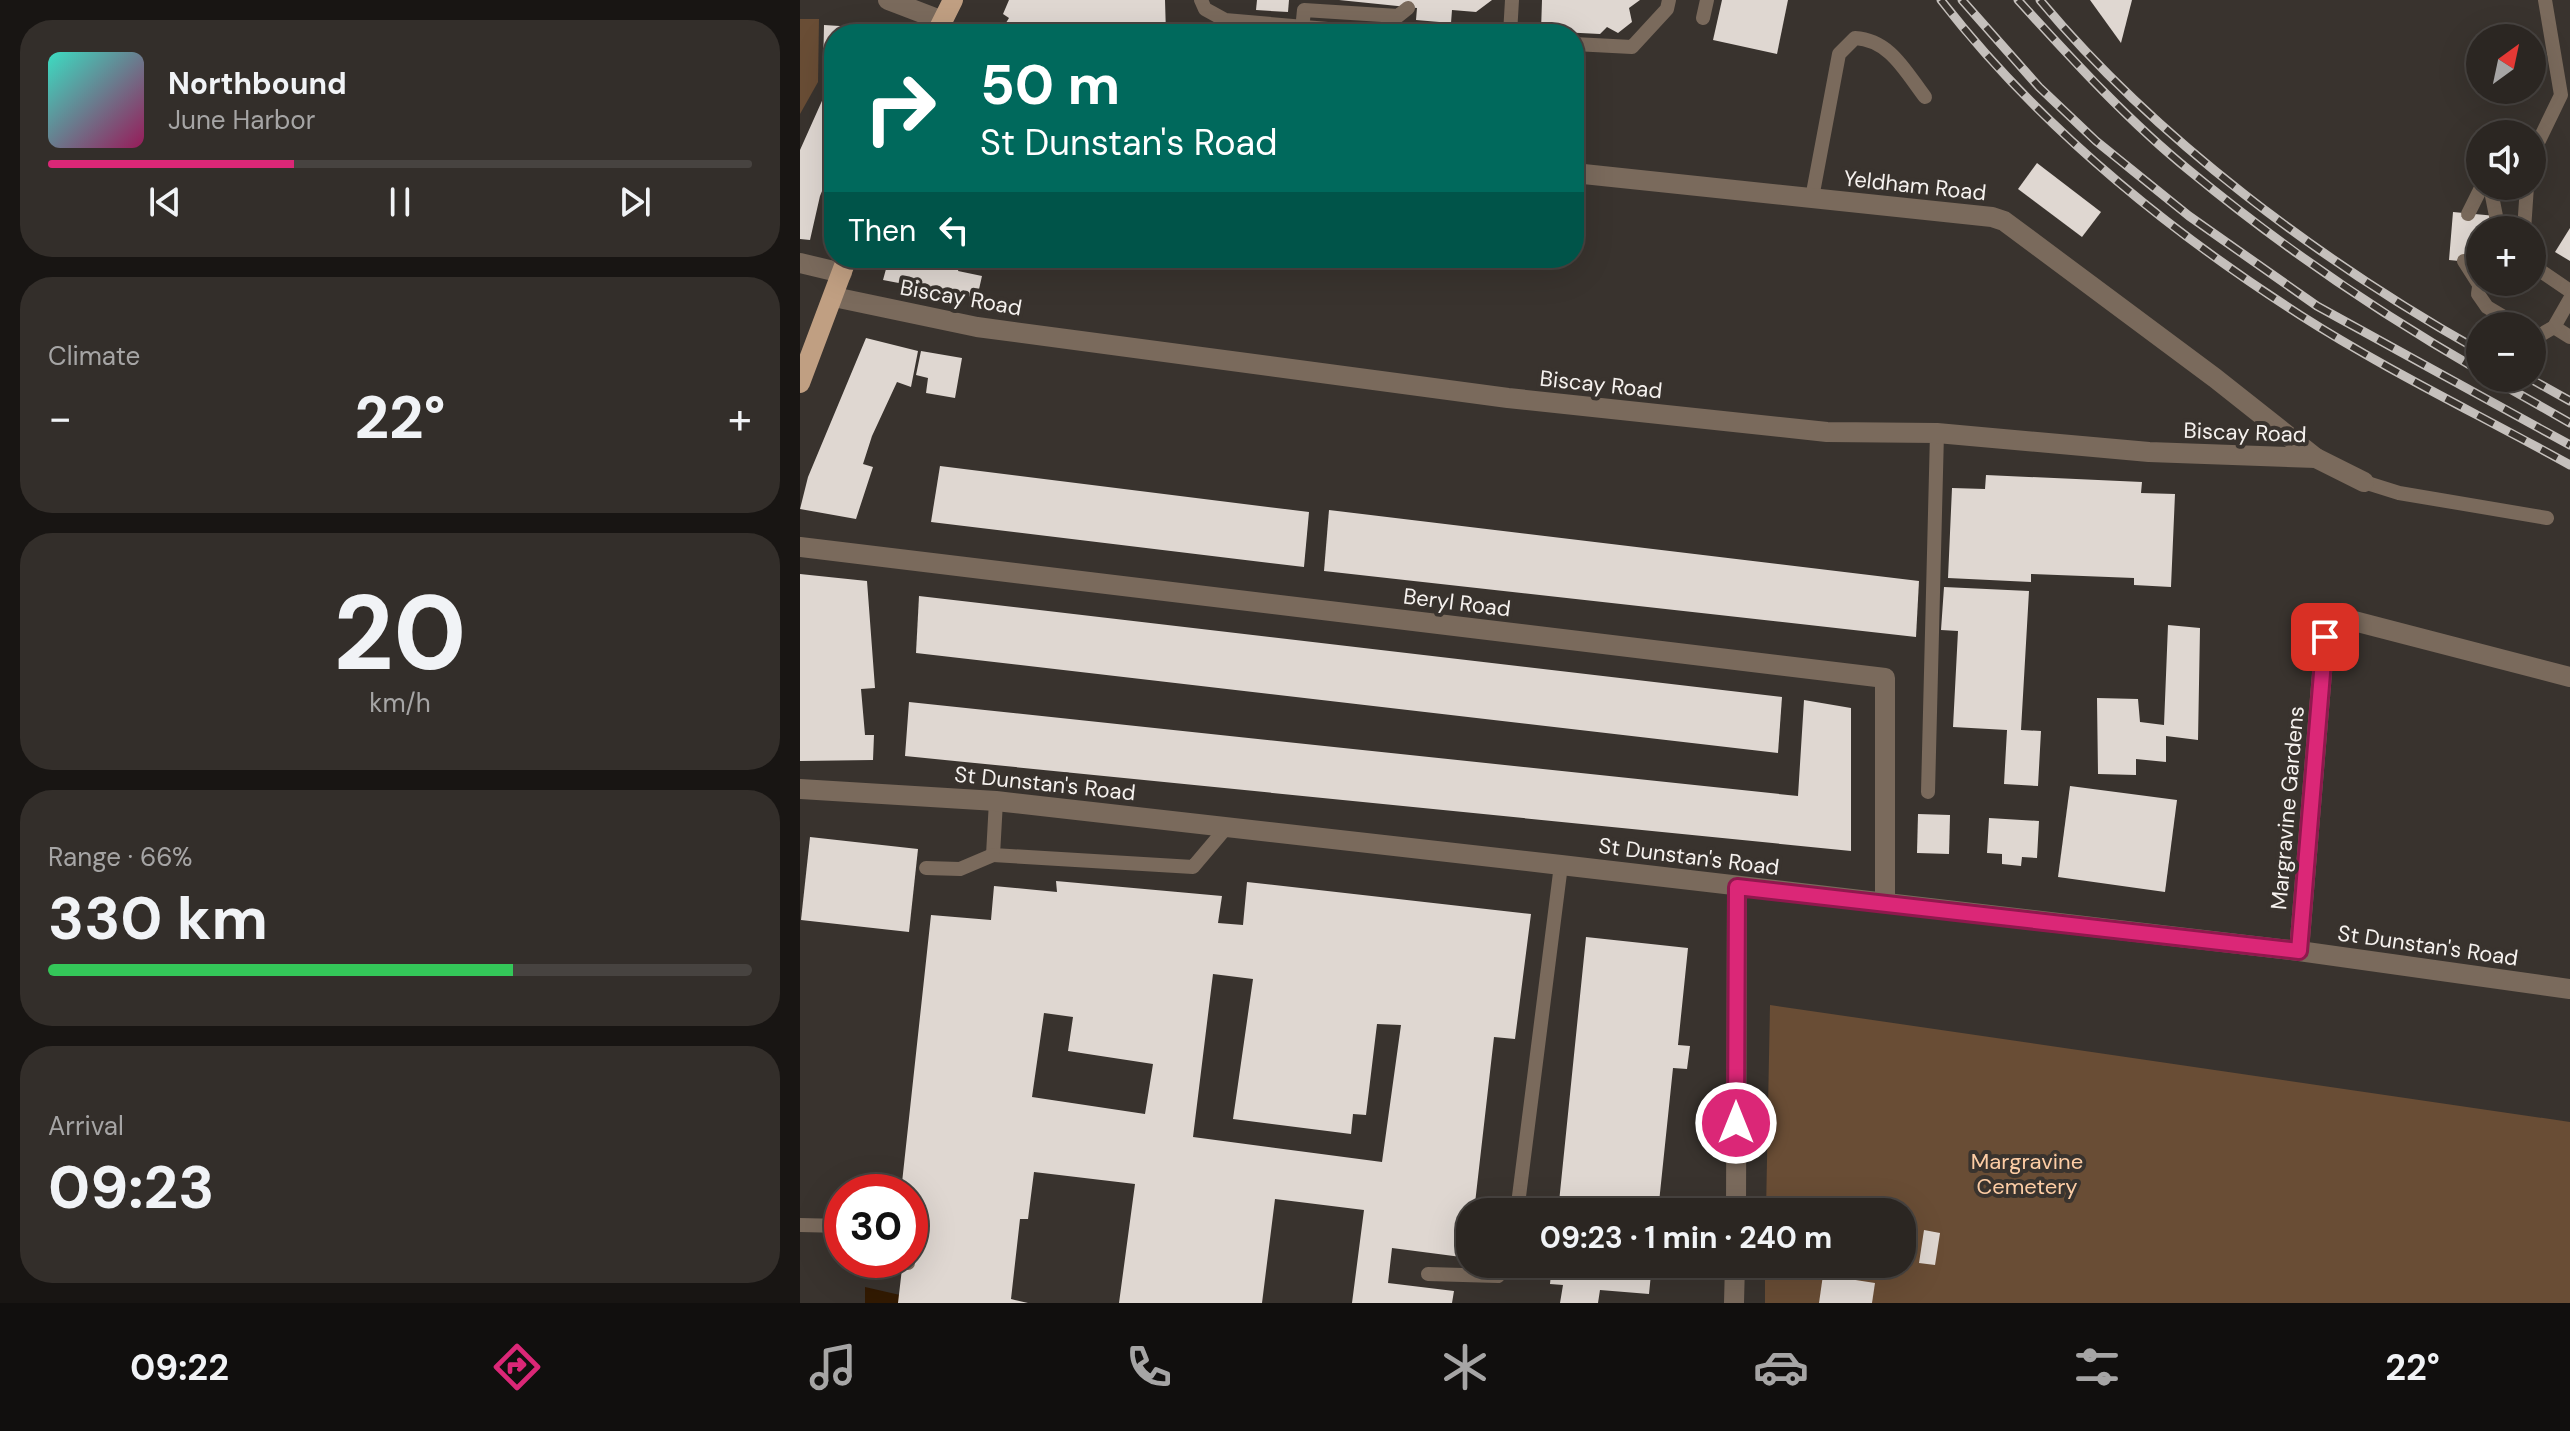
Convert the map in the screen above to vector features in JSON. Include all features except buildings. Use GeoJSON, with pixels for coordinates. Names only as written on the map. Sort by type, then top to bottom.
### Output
{"type":"FeatureCollection","features":[{"type":"Feature","properties":{"kind":"main road"},"geometry":{"type":"LineString","coordinates":[[941,24],[953,0]]}},
{"type":"Feature","properties":{"kind":"main road"},"geometry":{"type":"LineString","coordinates":[[800,383],[844,268]]}},
{"type":"Feature","properties":{"kind":"street"},"geometry":{"type":"LineString","coordinates":[[888,0],[934,24]]}},
{"type":"Feature","properties":{"kind":"street","name":"Yeldham Road"},"geometry":{"type":"LineString","coordinates":[[1584,174],[2004,221],[2215,378],[2316,458]]}},
{"type":"Feature","properties":{"kind":"street"},"geometry":{"type":"LineString","coordinates":[[800,263],[824,264]]}},
{"type":"Feature","properties":{"kind":"street","name":"Biscay Road"},"geometry":{"type":"LineString","coordinates":[[834,297],[977,327],[1508,398],[1827,432],[1937,433],[2149,452],[2316,458],[2364,482]]}},
{"type":"Feature","properties":{"kind":"street","name":"Beryl Road"},"geometry":{"type":"LineString","coordinates":[[800,547],[1885,678],[1885,903]]}},
{"type":"Feature","properties":{"kind":"street","name":"Margravine Gardens"},"geometry":{"type":"LineString","coordinates":[[2299,951],[2325,637],[2354,621],[2570,677]]}},
{"type":"Feature","properties":{"kind":"street","name":"St Dunstan's Road"},"geometry":{"type":"LineString","coordinates":[[800,789],[996,801],[2299,951],[2570,989]]}},
{"type":"Feature","properties":{"kind":"street"},"geometry":{"type":"LineString","coordinates":[[1736,1198],[1737,887]]}},
{"type":"Feature","properties":{"kind":"street"},"geometry":{"type":"LineString","coordinates":[[1734,1303],[1735,1278]]}},
{"type":"Feature","properties":{"kind":"lane"},"geometry":{"type":"LineString","coordinates":[[1201,0],[1205,9],[1225,20],[1256,24]]}},
{"type":"Feature","properties":{"kind":"lane"},"geometry":{"type":"LineString","coordinates":[[1511,24],[1512,0]]}},
{"type":"Feature","properties":{"kind":"lane"},"geometry":{"type":"LineString","coordinates":[[1584,45],[1632,47],[1667,9],[1669,0]]}},
{"type":"Feature","properties":{"kind":"lane"},"geometry":{"type":"LineString","coordinates":[[1703,18],[1707,0]]}},
{"type":"Feature","properties":{"kind":"lane"},"geometry":{"type":"LineString","coordinates":[[2545,0],[2566,98],[2546,132]]}},
{"type":"Feature","properties":{"kind":"lane"},"geometry":{"type":"LineString","coordinates":[[1303,24],[1304,10],[1398,16],[1408,8]]}},
{"type":"Feature","properties":{"kind":"lane"},"geometry":{"type":"LineString","coordinates":[[1812,198],[1839,54],[1855,38],[1873,39],[1890,50],[1925,97]]}},
{"type":"Feature","properties":{"kind":"lane"},"geometry":{"type":"LineString","coordinates":[[2468,214],[2475,200]]}},
{"type":"Feature","properties":{"kind":"lane"},"geometry":{"type":"LineString","coordinates":[[2493,200],[2496,216]]}},
{"type":"Feature","properties":{"kind":"lane"},"geometry":{"type":"LineString","coordinates":[[2546,275],[2570,291]]}},
{"type":"Feature","properties":{"kind":"lane"},"geometry":{"type":"LineString","coordinates":[[2479,296],[2487,307],[2495,312]]}},
{"type":"Feature","properties":{"kind":"lane"},"geometry":{"type":"LineString","coordinates":[[2546,332],[2554,327],[2570,299]]}},
{"type":"Feature","properties":{"kind":"lane"},"geometry":{"type":"LineString","coordinates":[[2554,327],[2570,337]]}},
{"type":"Feature","properties":{"kind":"lane"},"geometry":{"type":"LineString","coordinates":[[1928,792],[1937,433]]}},
{"type":"Feature","properties":{"kind":"lane"},"geometry":{"type":"LineString","coordinates":[[2364,482],[2399,493],[2547,518]]}},
{"type":"Feature","properties":{"kind":"lane"},"geometry":{"type":"LineString","coordinates":[[993,855],[996,801]]}},
{"type":"Feature","properties":{"kind":"lane"},"geometry":{"type":"LineString","coordinates":[[926,868],[960,869],[993,855],[1193,867],[1226,828]]}},
{"type":"Feature","properties":{"kind":"lane"},"geometry":{"type":"LineString","coordinates":[[1519,1198],[1561,865]]}},
{"type":"Feature","properties":{"kind":"lane"},"geometry":{"type":"LineString","coordinates":[[800,1225],[824,1226]]}},
{"type":"Feature","properties":{"kind":"lane"},"geometry":{"type":"LineString","coordinates":[[1428,1274],[1456,1275]]}},
{"type":"Feature","properties":{"kind":"green space"},"geometry":{"type":"Polygon","coordinates":[[[800,19],[819,19],[818,82],[800,114],[800,19]]]}},
{"type":"Feature","properties":{"kind":"green space","name":"Margravine Cemetery"},"geometry":{"type":"Polygon","coordinates":[[[1770,1005],[2570,1122],[2570,1303],[1765,1303],[1765,1278],[1916,1278],[1916,1198],[1766,1198],[1770,1005]]]}},
{"type":"Feature","properties":{"kind":"shaded area"},"geometry":{"type":"Polygon","coordinates":[[[865,1287],[900,1295],[899,1303],[865,1303],[865,1287]]]}},
{"type":"Feature","properties":{"kind":"railway"},"geometry":{"type":"LineString","coordinates":[[1941,0],[1979,46],[2062,132],[2153,211],[2201,247],[2333,335],[2570,465]]}},
{"type":"Feature","properties":{"kind":"railway"},"geometry":{"type":"LineString","coordinates":[[1962,0],[2039,87],[2096,141],[2189,216],[2317,306],[2570,445]]}},
{"type":"Feature","properties":{"kind":"railway"},"geometry":{"type":"LineString","coordinates":[[2018,0],[2122,110],[2224,198],[2331,277],[2466,363]]}},
{"type":"Feature","properties":{"kind":"railway"},"geometry":{"type":"LineString","coordinates":[[2040,0],[2135,101],[2244,194],[2361,278],[2466,343]]}},
{"type":"Feature","properties":{"kind":"railway"},"geometry":{"type":"LineString","coordinates":[[2546,388],[2570,401]]}},
{"type":"Feature","properties":{"kind":"railway"},"geometry":{"type":"LineString","coordinates":[[2516,392],[2570,423]]}},
{"type":"Feature","properties":{"kind":"route"},"geometry":{"type":"LineString","coordinates":[[1736,1123],[1737,887],[2299,951],[2325,637]]}}]}
